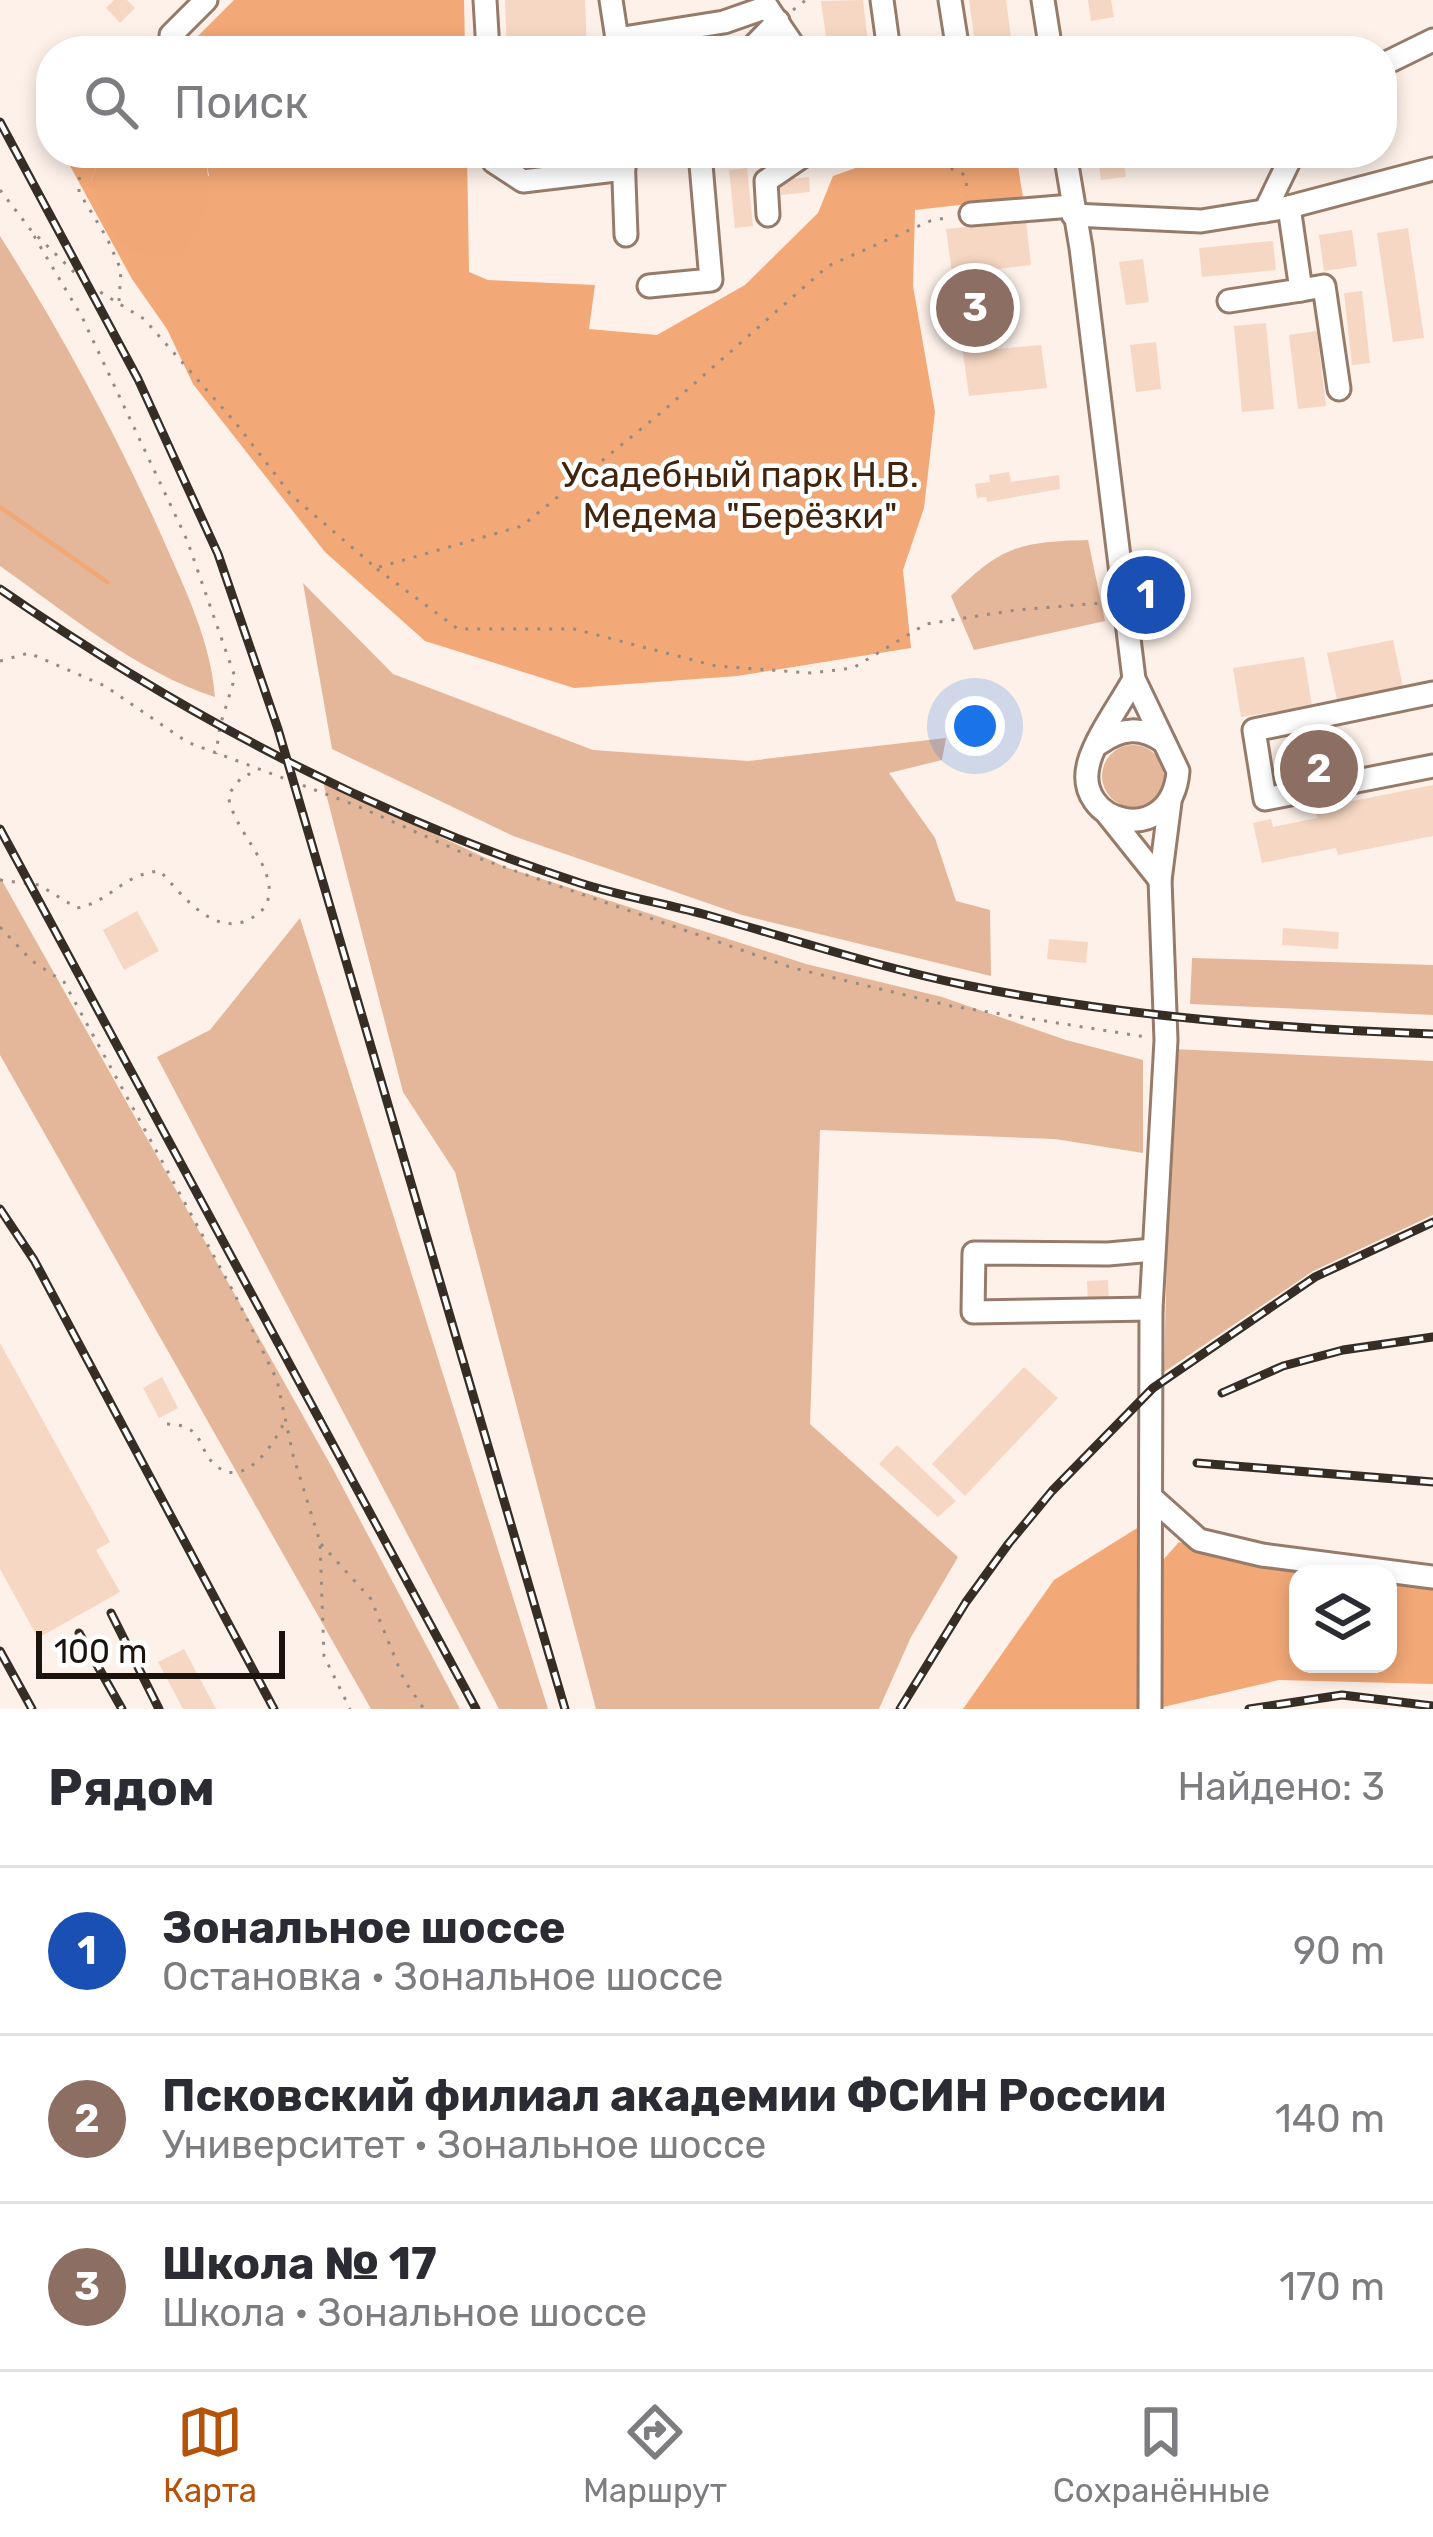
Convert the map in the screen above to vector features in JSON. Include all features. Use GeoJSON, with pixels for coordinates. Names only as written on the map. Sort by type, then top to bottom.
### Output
{"type":"FeatureCollection","features":[{"type":"Feature","properties":{"kind":"street"},"geometry":{"type":"LineString","coordinates":[[171,35],[206,0]]}},
{"type":"Feature","properties":{"kind":"street"},"geometry":{"type":"LineString","coordinates":[[485,0],[487,36]]}},
{"type":"Feature","properties":{"kind":"street"},"geometry":{"type":"LineString","coordinates":[[611,0],[616,36]]}},
{"type":"Feature","properties":{"kind":"street"},"geometry":{"type":"LineString","coordinates":[[882,0],[887,36]]}},
{"type":"Feature","properties":{"kind":"street"},"geometry":{"type":"LineString","coordinates":[[950,0],[956,36]]}},
{"type":"Feature","properties":{"kind":"street"},"geometry":{"type":"LineString","coordinates":[[1043,0],[1049,36]]}},
{"type":"Feature","properties":{"kind":"street"},"geometry":{"type":"LineString","coordinates":[[659,36],[770,9]]}},
{"type":"Feature","properties":{"kind":"street"},"geometry":{"type":"LineString","coordinates":[[756,36],[770,9]]}},
{"type":"Feature","properties":{"kind":"street"},"geometry":{"type":"LineString","coordinates":[[770,9],[787,36]]}},
{"type":"Feature","properties":{"kind":"street"},"geometry":{"type":"LineString","coordinates":[[1397,58],[1433,40]]}},
{"type":"Feature","properties":{"kind":"street"},"geometry":{"type":"LineString","coordinates":[[503,168],[523,181],[589,168]]}},
{"type":"Feature","properties":{"kind":"street"},"geometry":{"type":"LineString","coordinates":[[624,168],[626,235]]}},
{"type":"Feature","properties":{"kind":"street"},"geometry":{"type":"LineString","coordinates":[[649,286],[711,280],[701,168]]}},
{"type":"Feature","properties":{"kind":"street"},"geometry":{"type":"LineString","coordinates":[[768,215],[766,181],[785,168]]}},
{"type":"Feature","properties":{"kind":"street"},"geometry":{"type":"LineString","coordinates":[[1067,168],[1082,248],[1133,679],[1178,771],[1160,880],[1166,1040],[1151,1309],[1150,1709]]}},
{"type":"Feature","properties":{"kind":"street"},"geometry":{"type":"LineString","coordinates":[[1265,211],[1286,168]]}},
{"type":"Feature","properties":{"kind":"street"},"geometry":{"type":"LineString","coordinates":[[970,214],[1073,211],[1201,221],[1289,206],[1433,170]]}},
{"type":"Feature","properties":{"kind":"street"},"geometry":{"type":"LineString","coordinates":[[1289,206],[1300,290]]}},
{"type":"Feature","properties":{"kind":"street"},"geometry":{"type":"LineString","coordinates":[[1229,302],[1324,286],[1340,389]]}},
{"type":"Feature","properties":{"kind":"street"},"geometry":{"type":"LineString","coordinates":[[1133,679],[1089,760],[1087,780],[1093,799],[1160,880]]}},
{"type":"Feature","properties":{"kind":"street"},"geometry":{"type":"LineString","coordinates":[[1433,692],[1254,730],[1265,800],[1433,766]]}},
{"type":"Feature","properties":{"kind":"street"},"geometry":{"type":"LineString","coordinates":[[1099,743],[1115,733],[1135,730],[1164,742]]}},
{"type":"Feature","properties":{"kind":"street"},"geometry":{"type":"LineString","coordinates":[[1106,813],[1124,821],[1144,820],[1170,802]]}},
{"type":"Feature","properties":{"kind":"street"},"geometry":{"type":"LineString","coordinates":[[1151,1309],[973,1312],[974,1253],[1153,1250]]}},
{"type":"Feature","properties":{"kind":"street"},"geometry":{"type":"LineString","coordinates":[[1151,1497],[1199,1540],[1262,1555],[1433,1577]]}},
{"type":"Feature","properties":{"kind":"path"},"geometry":{"type":"LineString","coordinates":[[80,168],[79,192],[121,270],[119,302]]}},
{"type":"Feature","properties":{"kind":"path"},"geometry":{"type":"LineString","coordinates":[[376,568],[522,526],[663,411],[828,266],[930,221],[970,214],[965,175],[950,168]]}},
{"type":"Feature","properties":{"kind":"path"},"geometry":{"type":"LineString","coordinates":[[0,190],[30,229],[82,317],[187,540],[235,677],[216,754]]}},
{"type":"Feature","properties":{"kind":"path"},"geometry":{"type":"LineString","coordinates":[[30,229],[84,282],[144,319],[168,343],[291,495],[376,568],[458,629],[574,629],[716,666],[811,673],[854,668],[926,623],[1108,603]]}},
{"type":"Feature","properties":{"kind":"path"},"geometry":{"type":"LineString","coordinates":[[0,661],[29,653],[106,686],[187,742],[216,754],[355,805],[461,852],[793,968],[951,1006],[1166,1040]]}},
{"type":"Feature","properties":{"kind":"path"},"geometry":{"type":"LineString","coordinates":[[0,880],[39,885],[76,908],[90,906],[142,872],[160,871],[202,914],[225,925],[247,920],[262,911],[270,893],[266,873],[234,821],[228,795],[241,778],[259,770]]}},
{"type":"Feature","properties":{"kind":"path"},"geometry":{"type":"LineString","coordinates":[[0,927],[32,961],[64,982],[277,1381],[320,1543],[324,1656],[350,1709]]}},
{"type":"Feature","properties":{"kind":"path"},"geometry":{"type":"LineString","coordinates":[[167,1424],[182,1424],[205,1444],[211,1462],[227,1472],[242,1472],[277,1438],[285,1419]]}},
{"type":"Feature","properties":{"kind":"path"},"geometry":{"type":"LineString","coordinates":[[320,1543],[370,1599],[404,1680],[424,1709]]}},
{"type":"Feature","properties":{"kind":"shaded area"},"geometry":{"type":"Polygon","coordinates":[[[96,168],[206,168],[206,208],[181,256],[142,254],[112,229],[91,181],[96,168]]]}},
{"type":"Feature","properties":{"kind":"shaded area"},"geometry":{"type":"Polygon","coordinates":[[[0,236],[87,385],[145,500],[196,616],[215,697],[130,657],[0,566],[0,236]]]}},
{"type":"Feature","properties":{"kind":"shaded area"},"geometry":{"type":"Polygon","coordinates":[[[1088,540],[1105,621],[974,650],[951,596],[984,566],[1013,550],[1088,540]]]}},
{"type":"Feature","properties":{"kind":"shaded area"},"geometry":{"type":"Polygon","coordinates":[[[303,583],[393,674],[593,750],[748,761],[946,738],[942,760],[889,773],[935,838],[956,901],[990,910],[991,976],[742,915],[513,836],[332,749],[303,583]]]}},
{"type":"Feature","properties":{"kind":"shaded area"},"geometry":{"type":"Polygon","coordinates":[[[1133,745],[1155,754],[1164,776],[1155,798],[1133,807],[1111,798],[1102,776],[1111,754],[1133,745]]]}},
{"type":"Feature","properties":{"kind":"shaded area"},"geometry":{"type":"Polygon","coordinates":[[[323,782],[505,867],[806,964],[942,997],[1066,1040],[1143,1060],[1143,1153],[1055,1139],[820,1130],[810,1424],[958,1557],[911,1637],[879,1709],[596,1709],[455,1172],[403,1092],[323,782]]]}},
{"type":"Feature","properties":{"kind":"shaded area"},"geometry":{"type":"Polygon","coordinates":[[[0,877],[334,1471],[460,1709],[371,1709],[0,1055],[0,877]]]}},
{"type":"Feature","properties":{"kind":"shaded area"},"geometry":{"type":"Polygon","coordinates":[[[300,918],[548,1709],[499,1709],[157,1057],[210,1030],[300,918]]]}},
{"type":"Feature","properties":{"kind":"shaded area"},"geometry":{"type":"Polygon","coordinates":[[[1192,958],[1433,965],[1433,1015],[1190,1004],[1192,958]]]}},
{"type":"Feature","properties":{"kind":"shaded area"},"geometry":{"type":"Polygon","coordinates":[[[1172,1049],[1433,1061],[1433,1215],[1313,1271],[1164,1372],[1172,1049]]]}},
{"type":"Feature","properties":{"kind":"green space"},"geometry":{"type":"Polygon","coordinates":[[[234,0],[464,0],[465,36],[198,36],[234,0]]]}},
{"type":"Feature","properties":{"kind":"green space","name":"Усадебный парк Н.В. Медема \"Берёзки\""},"geometry":{"type":"Polygon","coordinates":[[[71,168],[96,168],[91,181],[209,176],[207,168],[467,168],[469,272],[488,280],[595,285],[589,329],[657,335],[745,285],[818,213],[833,176],[856,168],[1018,168],[1023,198],[915,210],[913,286],[935,412],[924,508],[903,570],[911,648],[737,676],[574,688],[425,641],[325,552],[193,384],[167,329],[132,279],[71,168]]]}},
{"type":"Feature","properties":{"kind":"green space"},"geometry":{"type":"Polygon","coordinates":[[[1142,1525],[1140,1709],[963,1709],[1054,1580],[1142,1525]]]}},
{"type":"Feature","properties":{"kind":"green space"},"geometry":{"type":"Polygon","coordinates":[[[1179,1542],[1289,1570],[1289,1673],[1397,1673],[1397,1584],[1433,1588],[1433,1684],[1279,1680],[1163,1707],[1163,1560],[1179,1542]]]}},
{"type":"Feature","properties":{"kind":"building"},"geometry":{"type":"Polygon","coordinates":[[[114,0],[127,0],[135,8],[120,23],[106,8],[114,0]]]}},
{"type":"Feature","properties":{"kind":"building"},"geometry":{"type":"Polygon","coordinates":[[[505,0],[585,0],[586,36],[506,36],[505,0]]]}},
{"type":"Feature","properties":{"kind":"building"},"geometry":{"type":"Polygon","coordinates":[[[863,0],[867,36],[826,36],[821,1],[863,0]]]}},
{"type":"Feature","properties":{"kind":"building"},"geometry":{"type":"Polygon","coordinates":[[[969,0],[1006,0],[1011,36],[974,36],[969,0]]]}},
{"type":"Feature","properties":{"kind":"building"},"geometry":{"type":"Polygon","coordinates":[[[1088,0],[1111,0],[1114,17],[1091,21],[1088,0]]]}},
{"type":"Feature","properties":{"kind":"building"},"geometry":{"type":"Polygon","coordinates":[[[747,168],[753,226],[735,228],[729,170],[747,168]]]}},
{"type":"Feature","properties":{"kind":"building"},"geometry":{"type":"Polygon","coordinates":[[[1099,168],[1125,168],[1126,177],[1101,180],[1099,168]]]}},
{"type":"Feature","properties":{"kind":"building"},"geometry":{"type":"Polygon","coordinates":[[[809,177],[810,192],[781,195],[779,180],[809,177]]]}},
{"type":"Feature","properties":{"kind":"building"},"geometry":{"type":"Polygon","coordinates":[[[1026,221],[1031,265],[988,270],[997,349],[1041,345],[1047,388],[969,396],[946,229],[1026,221]]]}},
{"type":"Feature","properties":{"kind":"building"},"geometry":{"type":"Polygon","coordinates":[[[1408,228],[1424,338],[1393,342],[1377,233],[1408,228]]]}},
{"type":"Feature","properties":{"kind":"building"},"geometry":{"type":"Polygon","coordinates":[[[1352,230],[1357,266],[1324,271],[1319,235],[1352,230]]]}},
{"type":"Feature","properties":{"kind":"building"},"geometry":{"type":"Polygon","coordinates":[[[1273,241],[1276,270],[1202,277],[1199,248],[1273,241]]]}},
{"type":"Feature","properties":{"kind":"building"},"geometry":{"type":"Polygon","coordinates":[[[1143,259],[1149,302],[1126,305],[1119,262],[1143,259]]]}},
{"type":"Feature","properties":{"kind":"building"},"geometry":{"type":"Polygon","coordinates":[[[1362,291],[1370,363],[1352,365],[1344,293],[1362,291]]]}},
{"type":"Feature","properties":{"kind":"building"},"geometry":{"type":"Polygon","coordinates":[[[1266,323],[1274,409],[1242,412],[1234,326],[1266,323]]]}},
{"type":"Feature","properties":{"kind":"building"},"geometry":{"type":"Polygon","coordinates":[[[1317,331],[1326,406],[1298,409],[1289,335],[1317,331]]]}},
{"type":"Feature","properties":{"kind":"building"},"geometry":{"type":"Polygon","coordinates":[[[1156,342],[1161,389],[1136,392],[1130,345],[1156,342]]]}},
{"type":"Feature","properties":{"kind":"building"},"geometry":{"type":"Polygon","coordinates":[[[1009,472],[1011,482],[1059,475],[1060,489],[987,502],[986,497],[977,498],[975,484],[990,482],[989,475],[1009,472]]]}},
{"type":"Feature","properties":{"kind":"building"},"geometry":{"type":"Polygon","coordinates":[[[1393,640],[1403,687],[1337,700],[1327,653],[1393,640]]]}},
{"type":"Feature","properties":{"kind":"building"},"geometry":{"type":"Polygon","coordinates":[[[1304,657],[1312,706],[1241,717],[1233,668],[1304,657]]]}},
{"type":"Feature","properties":{"kind":"building"},"geometry":{"type":"Polygon","coordinates":[[[1433,785],[1433,836],[1338,855],[1336,848],[1262,863],[1253,823],[1271,819],[1273,827],[1317,818],[1316,814],[1339,809],[1338,804],[1433,785]]]}},
{"type":"Feature","properties":{"kind":"building"},"geometry":{"type":"Polygon","coordinates":[[[137,911],[159,951],[124,970],[103,930],[137,911]]]}},
{"type":"Feature","properties":{"kind":"building"},"geometry":{"type":"Polygon","coordinates":[[[1283,928],[1339,932],[1338,949],[1282,945],[1283,928]]]}},
{"type":"Feature","properties":{"kind":"building"},"geometry":{"type":"Polygon","coordinates":[[[1049,939],[1088,942],[1086,963],[1047,959],[1049,939]]]}},
{"type":"Feature","properties":{"kind":"building"},"geometry":{"type":"Polygon","coordinates":[[[1108,1280],[1109,1304],[1088,1305],[1087,1281],[1108,1280]]]}},
{"type":"Feature","properties":{"kind":"building"},"geometry":{"type":"Polygon","coordinates":[[[0,1343],[110,1542],[96,1550],[120,1592],[38,1638],[0,1569],[0,1343]]]}},
{"type":"Feature","properties":{"kind":"building"},"geometry":{"type":"Polygon","coordinates":[[[1024,1367],[1058,1398],[965,1496],[932,1464],[1024,1367]]]}},
{"type":"Feature","properties":{"kind":"building"},"geometry":{"type":"Polygon","coordinates":[[[162,1377],[178,1408],[159,1418],[143,1388],[162,1377]]]}},
{"type":"Feature","properties":{"kind":"building"},"geometry":{"type":"Polygon","coordinates":[[[897,1445],[956,1501],[938,1517],[879,1464],[897,1445]]]}},
{"type":"Feature","properties":{"kind":"building"},"geometry":{"type":"Polygon","coordinates":[[[184,1649],[216,1709],[183,1709],[158,1662],[184,1649]]]}},
{"type":"Feature","properties":{"kind":"waterway"},"geometry":{"type":"LineString","coordinates":[[0,507],[107,582]]}},
{"type":"Feature","properties":{"kind":"railway"},"geometry":{"type":"LineString","coordinates":[[0,122],[138,379],[218,554],[278,729],[565,1709]]}},
{"type":"Feature","properties":{"kind":"railway"},"geometry":{"type":"LineString","coordinates":[[0,589],[137,677],[280,757],[428,826],[580,883],[899,970],[1023,996],[1198,1019],[1433,1034]]}},
{"type":"Feature","properties":{"kind":"railway"},"geometry":{"type":"LineString","coordinates":[[0,829],[476,1709]]}},
{"type":"Feature","properties":{"kind":"railway"},"geometry":{"type":"LineString","coordinates":[[0,1209],[34,1260],[274,1709]]}},
{"type":"Feature","properties":{"kind":"railway"},"geometry":{"type":"LineString","coordinates":[[900,1709],[1009,1543],[1052,1491],[1153,1388],[1315,1277],[1433,1222]]}},
{"type":"Feature","properties":{"kind":"railway"},"geometry":{"type":"LineString","coordinates":[[1222,1393],[1283,1366],[1343,1350],[1433,1337]]}},
{"type":"Feature","properties":{"kind":"railway"},"geometry":{"type":"LineString","coordinates":[[1197,1463],[1433,1482]]}},
{"type":"Feature","properties":{"kind":"railway"},"geometry":{"type":"LineString","coordinates":[[111,1613],[159,1709]]}},
{"type":"Feature","properties":{"kind":"railway"},"geometry":{"type":"LineString","coordinates":[[79,1633],[122,1709]]}},
{"type":"Feature","properties":{"kind":"railway"},"geometry":{"type":"LineString","coordinates":[[0,1651],[32,1709]]}},
{"type":"Feature","properties":{"kind":"railway"},"geometry":{"type":"LineString","coordinates":[[1249,1709],[1342,1695],[1433,1706]]}},
{"type":"Feature","properties":{"kind":"place","name":"Школа № 17"},"geometry":{"type":"Point","coordinates":[975,308]}},
{"type":"Feature","properties":{"kind":"place","name":"Зональное шоссе"},"geometry":{"type":"Point","coordinates":[1146,595]}},
{"type":"Feature","properties":{"kind":"place","name":"Псковский филиал академии ФСИН России"},"geometry":{"type":"Point","coordinates":[1319,769]}}]}
